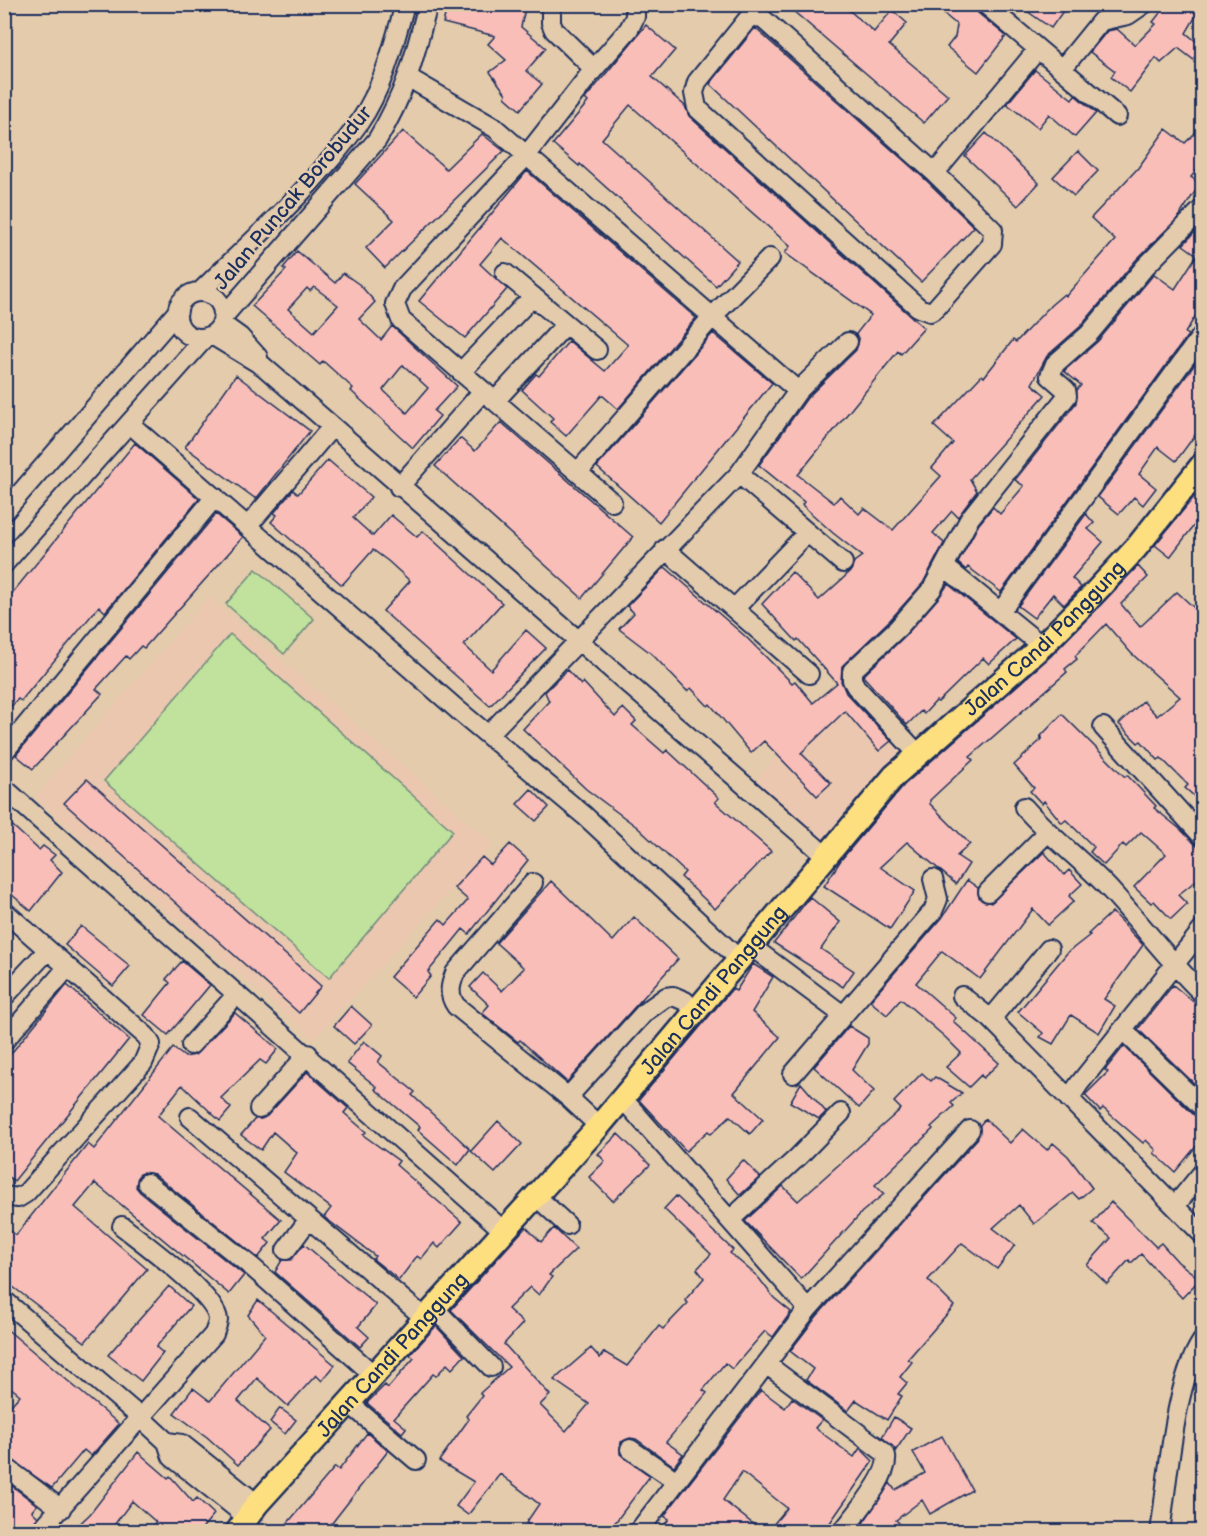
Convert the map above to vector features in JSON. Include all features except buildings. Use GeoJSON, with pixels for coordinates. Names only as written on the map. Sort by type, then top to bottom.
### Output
{"type":"FeatureCollection","features":[{"type":"Feature","properties":{"kind":"main road","name":"Jalan Candi Panggung"},"geometry":{"type":"LineString","coordinates":[[247,1518],[599,1126],[894,776],[1042,646],[1136,548],[1203,465]]}},
{"type":"Feature","properties":{"kind":"street","name":"Jalan Puncak Borobudur"},"geometry":{"type":"LineString","coordinates":[[200,292],[294,200],[359,122],[390,59],[405,4]]}},
{"type":"Feature","properties":{"kind":"street","name":"Jalan Puncak Borobudur"},"geometry":{"type":"LineString","coordinates":[[4,564],[313,217],[377,140],[396,108],[409,78],[428,4]]}},
{"type":"Feature","properties":{"kind":"street"},"geometry":{"type":"LineString","coordinates":[[551,4],[551,23],[554,30],[594,69]]}},
{"type":"Feature","properties":{"kind":"street"},"geometry":{"type":"LineString","coordinates":[[612,502],[400,320],[395,309],[396,300],[402,289],[526,156],[594,69],[629,29],[635,17],[635,4]]}},
{"type":"Feature","properties":{"kind":"street"},"geometry":{"type":"LineString","coordinates":[[985,4],[1117,116]]}},
{"type":"Feature","properties":{"kind":"street"},"geometry":{"type":"LineString","coordinates":[[1062,69],[1101,21],[1128,15],[1144,4]]}},
{"type":"Feature","properties":{"kind":"street"},"geometry":{"type":"LineString","coordinates":[[757,15],[935,173],[988,222],[994,237],[992,244],[930,312],[918,308],[697,108],[694,93],[697,82],[746,18],[757,15]]}},
{"type":"Feature","properties":{"kind":"street"},"geometry":{"type":"LineString","coordinates":[[935,173],[1038,49]]}},
{"type":"Feature","properties":{"kind":"street"},"geometry":{"type":"LineString","coordinates":[[409,78],[495,128],[798,391]]}},
{"type":"Feature","properties":{"kind":"street"},"geometry":{"type":"LineString","coordinates":[[294,200],[313,217]]}},
{"type":"Feature","properties":{"kind":"street"},"geometry":{"type":"LineString","coordinates":[[918,754],[856,687],[852,671],[898,628],[932,589],[970,518],[1067,396],[1066,390],[1050,376],[1053,367],[1089,334],[1145,267],[1203,208]]}},
{"type":"Feature","properties":{"kind":"street"},"geometry":{"type":"LineString","coordinates":[[578,472],[712,317],[770,258]]}},
{"type":"Feature","properties":{"kind":"street"},"geometry":{"type":"LineString","coordinates":[[505,273],[597,350]]}},
{"type":"Feature","properties":{"kind":"street"},"geometry":{"type":"LineString","coordinates":[[4,512],[178,311],[186,298],[200,292],[214,297],[219,302],[215,328],[197,339],[184,332],[177,318],[178,311]]}},
{"type":"Feature","properties":{"kind":"street"},"geometry":{"type":"LineString","coordinates":[[461,372],[533,296]]}},
{"type":"Feature","properties":{"kind":"street"},"geometry":{"type":"LineString","coordinates":[[399,486],[489,396],[566,324]]}},
{"type":"Feature","properties":{"kind":"street"},"geometry":{"type":"LineString","coordinates":[[215,328],[263,366],[331,428],[826,856]]}},
{"type":"Feature","properties":{"kind":"street"},"geometry":{"type":"LineString","coordinates":[[1001,611],[1203,335]]}},
{"type":"Feature","properties":{"kind":"street"},"geometry":{"type":"LineString","coordinates":[[488,735],[580,642],[665,549],[739,474],[798,391],[848,342]]}},
{"type":"Feature","properties":{"kind":"street"},"geometry":{"type":"LineString","coordinates":[[130,424],[488,735],[746,954],[843,1015]]}},
{"type":"Feature","properties":{"kind":"street"},"geometry":{"type":"LineString","coordinates":[[248,526],[331,428]]}},
{"type":"Feature","properties":{"kind":"street"},"geometry":{"type":"LineString","coordinates":[[739,474],[843,563]]}},
{"type":"Feature","properties":{"kind":"street"},"geometry":{"type":"LineString","coordinates":[[4,752],[215,497]]}},
{"type":"Feature","properties":{"kind":"street"},"geometry":{"type":"LineString","coordinates":[[735,608],[807,533]]}},
{"type":"Feature","properties":{"kind":"street"},"geometry":{"type":"LineString","coordinates":[[665,549],[809,674]]}},
{"type":"Feature","properties":{"kind":"street"},"geometry":{"type":"LineString","coordinates":[[945,567],[1042,646]]}},
{"type":"Feature","properties":{"kind":"street"},"geometry":{"type":"LineString","coordinates":[[1103,727],[1203,836]]}},
{"type":"Feature","properties":{"kind":"street"},"geometry":{"type":"LineString","coordinates":[[4,788],[308,1054],[505,1232]]}},
{"type":"Feature","properties":{"kind":"street"},"geometry":{"type":"LineString","coordinates":[[1024,807],[1047,833],[1112,892],[1174,965],[1203,993]]}},
{"type":"Feature","properties":{"kind":"street"},"geometry":{"type":"LineString","coordinates":[[988,892],[1047,833]]}},
{"type":"Feature","properties":{"kind":"street"},"geometry":{"type":"LineString","coordinates":[[793,1074],[933,911],[938,899],[933,879]]}},
{"type":"Feature","properties":{"kind":"street"},"geometry":{"type":"LineString","coordinates":[[533,883],[455,973],[450,988],[452,999],[456,1006],[568,1097],[599,1126]]}},
{"type":"Feature","properties":{"kind":"street"},"geometry":{"type":"LineString","coordinates":[[4,912],[146,1036],[151,1044],[143,1064],[26,1193],[18,1198],[4,1196]]}},
{"type":"Feature","properties":{"kind":"street"},"geometry":{"type":"LineString","coordinates":[[1069,1099],[1203,930]]}},
{"type":"Feature","properties":{"kind":"street"},"geometry":{"type":"LineString","coordinates":[[991,1019],[1049,949]]}},
{"type":"Feature","properties":{"kind":"street"},"geometry":{"type":"LineString","coordinates":[[4,997],[47,951]]}},
{"type":"Feature","properties":{"kind":"street"},"geometry":{"type":"LineString","coordinates":[[4,1041],[68,968]]}},
{"type":"Feature","properties":{"kind":"street"},"geometry":{"type":"LineString","coordinates":[[191,1045],[237,994]]}},
{"type":"Feature","properties":{"kind":"street"},"geometry":{"type":"LineString","coordinates":[[568,1097],[645,1012],[666,997],[674,996],[685,1001],[696,1012]]}},
{"type":"Feature","properties":{"kind":"street"},"geometry":{"type":"LineString","coordinates":[[962,996],[991,1019],[1203,1234]]}},
{"type":"Feature","properties":{"kind":"street"},"geometry":{"type":"LineString","coordinates":[[1123,1030],[1203,1107]]}},
{"type":"Feature","properties":{"kind":"street"},"geometry":{"type":"LineString","coordinates":[[259,1109],[308,1054]]}},
{"type":"Feature","properties":{"kind":"street"},"geometry":{"type":"LineString","coordinates":[[622,1099],[807,1309]]}},
{"type":"Feature","properties":{"kind":"street"},"geometry":{"type":"LineString","coordinates":[[730,1220],[841,1113]]}},
{"type":"Feature","properties":{"kind":"street"},"geometry":{"type":"LineString","coordinates":[[190,1117],[309,1219],[431,1315],[491,1367]]}},
{"type":"Feature","properties":{"kind":"street"},"geometry":{"type":"LineString","coordinates":[[638,1532],[675,1480],[807,1309],[970,1130]]}},
{"type":"Feature","properties":{"kind":"street"},"geometry":{"type":"LineString","coordinates":[[1175,1206],[1203,1173]]}},
{"type":"Feature","properties":{"kind":"street"},"geometry":{"type":"LineString","coordinates":[[147,1183],[252,1267],[375,1376]]}},
{"type":"Feature","properties":{"kind":"street"},"geometry":{"type":"LineString","coordinates":[[537,1197],[567,1225]]}},
{"type":"Feature","properties":{"kind":"street"},"geometry":{"type":"LineString","coordinates":[[286,1250],[309,1219]]}},
{"type":"Feature","properties":{"kind":"street"},"geometry":{"type":"LineString","coordinates":[[39,1532],[214,1334],[218,1320],[211,1305],[190,1281],[122,1226]]}},
{"type":"Feature","properties":{"kind":"street"},"geometry":{"type":"LineString","coordinates":[[4,1300],[167,1442],[172,1457],[247,1518]]}},
{"type":"Feature","properties":{"kind":"street"},"geometry":{"type":"LineString","coordinates":[[1160,1532],[1184,1380],[1194,1354],[1203,1341]]}},
{"type":"Feature","properties":{"kind":"street"},"geometry":{"type":"LineString","coordinates":[[766,1364],[880,1447],[888,1458],[879,1481],[842,1532]]}},
{"type":"Feature","properties":{"kind":"street"},"geometry":{"type":"LineString","coordinates":[[349,1403],[416,1460]]}},
{"type":"Feature","properties":{"kind":"street"},"geometry":{"type":"LineString","coordinates":[[630,1449],[675,1480]]}},
{"type":"Feature","properties":{"kind":"street"},"geometry":{"type":"LineString","coordinates":[[4,1466],[61,1509]]}},
{"type":"Feature","properties":{"kind":"shaded area"},"geometry":{"type":"Polygon","coordinates":[[[209,597],[493,844],[314,1039],[35,797],[209,597]]]}},
{"type":"Feature","properties":{"kind":"shaded area"},"geometry":{"type":"Polygon","coordinates":[[[846,681],[908,751],[823,842],[754,782],[846,681]]]}},
{"type":"Feature","properties":{"kind":"green space"},"geometry":{"type":"Polygon","coordinates":[[[256,569],[314,619],[284,654],[226,604],[256,569]]]}},
{"type":"Feature","properties":{"kind":"green space"},"geometry":{"type":"Polygon","coordinates":[[[230,634],[453,831],[329,978],[104,781],[230,634]]]}}]}
